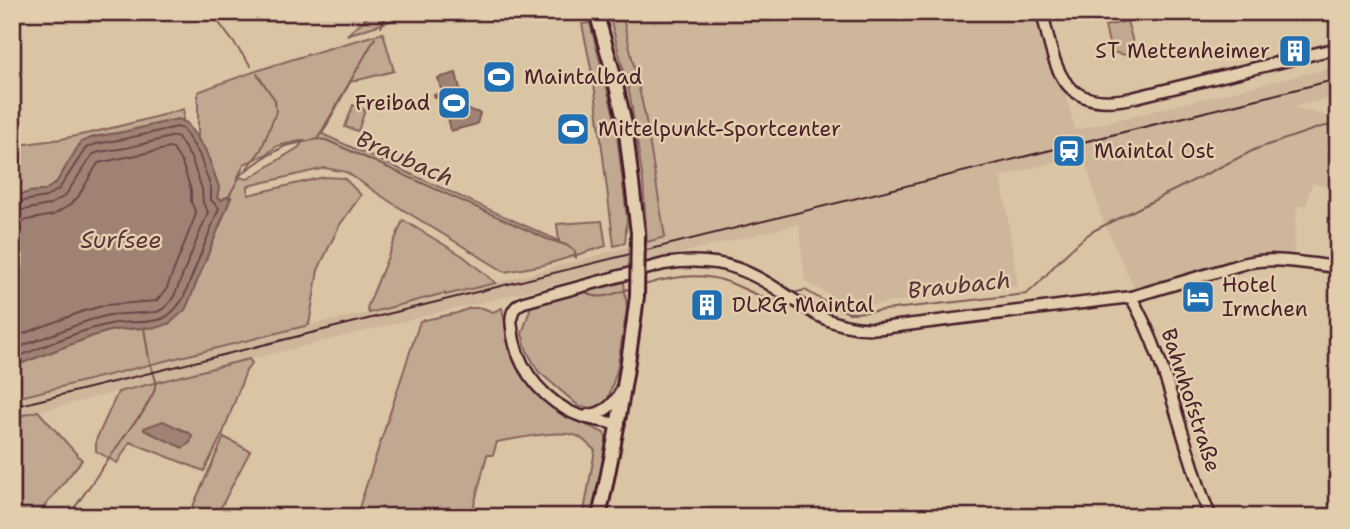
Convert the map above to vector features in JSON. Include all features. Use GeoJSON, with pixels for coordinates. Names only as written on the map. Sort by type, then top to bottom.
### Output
{"type":"FeatureCollection","features":[{"type":"Feature","properties":{"kind":"main road"},"geometry":{"type":"LineString","coordinates":[[596,12],[623,114],[638,233],[637,296],[626,380],[599,517]]}},
{"type":"Feature","properties":{"kind":"street"},"geometry":{"type":"LineString","coordinates":[[1042,12],[1052,57],[1060,76],[1067,85],[1083,96],[1097,100],[1122,100],[1338,48]]}},
{"type":"Feature","properties":{"kind":"street"},"geometry":{"type":"LineString","coordinates":[[619,424],[568,410],[551,399],[525,370],[516,351],[511,326],[515,307],[524,302],[664,264],[704,261],[732,266],[751,274],[817,315],[839,324],[866,328],[903,326],[1131,296],[1253,261],[1273,260],[1338,267]]}},
{"type":"Feature","properties":{"kind":"street","name":"Bahnhofstraße"},"geometry":{"type":"LineString","coordinates":[[1131,296],[1157,353],[1200,491],[1211,517]]}},
{"type":"Feature","properties":{"kind":"street"},"geometry":{"type":"LineString","coordinates":[[580,415],[596,415],[610,407],[616,401],[626,380]]}},
{"type":"Feature","properties":{"kind":"shaded area"},"geometry":{"type":"Polygon","coordinates":[[[373,12],[405,12],[403,17],[347,35],[373,12]]]}},
{"type":"Feature","properties":{"kind":"shaded area"},"geometry":{"type":"Polygon","coordinates":[[[611,12],[624,12],[645,115],[665,237],[647,242],[643,181],[630,96],[611,22],[611,12]]]}},
{"type":"Feature","properties":{"kind":"shaded area"},"geometry":{"type":"Polygon","coordinates":[[[624,12],[1045,12],[1075,130],[1338,66],[1338,96],[1292,107],[1338,119],[1338,152],[1328,187],[1312,183],[1306,205],[1297,206],[1293,257],[1254,254],[1135,289],[1102,218],[1083,154],[1000,177],[1018,286],[852,307],[805,281],[799,224],[12,418],[12,399],[446,292],[446,295],[496,283],[664,237],[624,12]]]}},
{"type":"Feature","properties":{"kind":"shaded area"},"geometry":{"type":"Polygon","coordinates":[[[1127,21],[1136,53],[1126,55],[1111,52],[1105,26],[1127,21]]]}},
{"type":"Feature","properties":{"kind":"shaded area"},"geometry":{"type":"Polygon","coordinates":[[[590,23],[615,119],[627,218],[625,243],[614,246],[594,83],[582,24],[590,23]]]}},
{"type":"Feature","properties":{"kind":"shaded area"},"geometry":{"type":"Polygon","coordinates":[[[383,33],[394,71],[350,82],[322,134],[559,241],[557,224],[602,221],[606,246],[544,265],[505,272],[346,172],[325,168],[248,186],[248,195],[324,177],[344,178],[361,195],[339,226],[318,270],[309,325],[12,399],[12,367],[113,330],[159,327],[170,323],[185,309],[231,198],[222,200],[217,197],[219,187],[206,151],[198,139],[198,92],[313,53],[383,33]],[[304,140],[277,146],[267,154],[244,164],[238,177],[248,179],[299,147],[304,140]]]}},
{"type":"Feature","properties":{"kind":"shaded area"},"geometry":{"type":"Polygon","coordinates":[[[353,105],[365,110],[358,131],[345,127],[353,105]]]}},
{"type":"Feature","properties":{"kind":"shaded area"},"geometry":{"type":"Polygon","coordinates":[[[184,109],[183,121],[178,119],[81,142],[56,183],[44,191],[12,197],[12,147],[96,132],[184,109]]]}},
{"type":"Feature","properties":{"kind":"shaded area"},"geometry":{"type":"Polygon","coordinates":[[[403,220],[463,256],[496,283],[369,313],[367,308],[403,220]]]}},
{"type":"Feature","properties":{"kind":"shaded area"},"geometry":{"type":"Polygon","coordinates":[[[624,282],[627,309],[617,370],[607,402],[593,408],[580,407],[538,371],[527,351],[522,334],[531,306],[624,282]]]}},
{"type":"Feature","properties":{"kind":"shaded area"},"geometry":{"type":"Polygon","coordinates":[[[470,308],[483,308],[493,312],[502,308],[511,352],[519,371],[540,395],[564,415],[604,433],[608,443],[595,517],[583,517],[595,450],[579,437],[569,434],[537,435],[497,442],[493,455],[487,455],[471,517],[361,517],[357,514],[420,321],[470,308]]]}},
{"type":"Feature","properties":{"kind":"shaded area"},"geometry":{"type":"Polygon","coordinates":[[[249,359],[252,363],[246,371],[223,433],[204,471],[130,442],[117,463],[96,451],[96,440],[118,392],[249,359]]]}},
{"type":"Feature","properties":{"kind":"shaded area"},"geometry":{"type":"Polygon","coordinates":[[[38,411],[82,460],[36,517],[12,517],[12,418],[38,411]]]}},
{"type":"Feature","properties":{"kind":"shaded area"},"geometry":{"type":"Polygon","coordinates":[[[224,437],[250,451],[216,517],[188,517],[224,437]]]}},
{"type":"Feature","properties":{"kind":"water","name":"Freibad"},"geometry":{"type":"Polygon","coordinates":[[[456,73],[465,109],[480,113],[477,124],[451,131],[443,96],[435,98],[434,95],[442,93],[438,78],[456,73]]]}},
{"type":"Feature","properties":{"kind":"water","name":"Surfsee"},"geometry":{"type":"Polygon","coordinates":[[[178,119],[187,123],[206,151],[219,187],[217,198],[222,200],[231,197],[185,310],[170,323],[159,327],[113,330],[12,367],[12,197],[44,191],[56,183],[81,142],[178,119]]]}},
{"type":"Feature","properties":{"kind":"water"},"geometry":{"type":"Polygon","coordinates":[[[163,421],[191,434],[190,443],[183,448],[144,430],[163,421]]]}},
{"type":"Feature","properties":{"kind":"waterway"},"geometry":{"type":"LineString","coordinates":[[211,12],[251,66]]}},
{"type":"Feature","properties":{"kind":"waterway"},"geometry":{"type":"LineString","coordinates":[[381,27],[388,12]]}},
{"type":"Feature","properties":{"kind":"waterway"},"geometry":{"type":"LineString","coordinates":[[318,138],[375,38]]}},
{"type":"Feature","properties":{"kind":"waterway"},"geometry":{"type":"LineString","coordinates":[[247,168],[261,150],[276,112],[275,100],[257,74]]}},
{"type":"Feature","properties":{"kind":"waterway","name":"Braubach"},"geometry":{"type":"LineString","coordinates":[[794,293],[805,290],[850,313],[1026,294],[1093,231],[1256,149],[1338,124]]}},
{"type":"Feature","properties":{"kind":"waterway","name":"Braubach"},"geometry":{"type":"LineString","coordinates":[[228,198],[241,174],[265,157],[285,146],[318,139],[326,140],[547,239],[566,245],[575,251],[576,258]]}},
{"type":"Feature","properties":{"kind":"waterway","name":"Braubach"},"geometry":{"type":"LineString","coordinates":[[644,285],[674,278],[715,278],[768,299],[781,300]]}},
{"type":"Feature","properties":{"kind":"waterway","name":"Braubach"},"geometry":{"type":"LineString","coordinates":[[582,289],[600,297],[632,288]]}},
{"type":"Feature","properties":{"kind":"waterway","name":"Braubach"},"geometry":{"type":"LineString","coordinates":[[68,517],[142,414],[154,392],[156,381],[149,359],[145,326]]}},
{"type":"Feature","properties":{"kind":"railway"},"geometry":{"type":"LineString","coordinates":[[12,407],[1338,79]]}},
{"type":"Feature","properties":{"kind":"place","name":"ST Mettenheimer"},"geometry":{"type":"Point","coordinates":[1295,51]}},
{"type":"Feature","properties":{"kind":"place","name":"Maintalbad"},"geometry":{"type":"Point","coordinates":[499,77]}},
{"type":"Feature","properties":{"kind":"place","name":"Freibad"},"geometry":{"type":"Point","coordinates":[454,103]}},
{"type":"Feature","properties":{"kind":"place","name":"Mittelpunkt-Sportcenter"},"geometry":{"type":"Point","coordinates":[573,129]}},
{"type":"Feature","properties":{"kind":"place","name":"Maintal Ost"},"geometry":{"type":"Point","coordinates":[1069,151]}},
{"type":"Feature","properties":{"kind":"place","name":"Hotel Irmchen"},"geometry":{"type":"Point","coordinates":[1198,297]}},
{"type":"Feature","properties":{"kind":"place","name":"DLRG Maintal"},"geometry":{"type":"Point","coordinates":[707,305]}}]}
